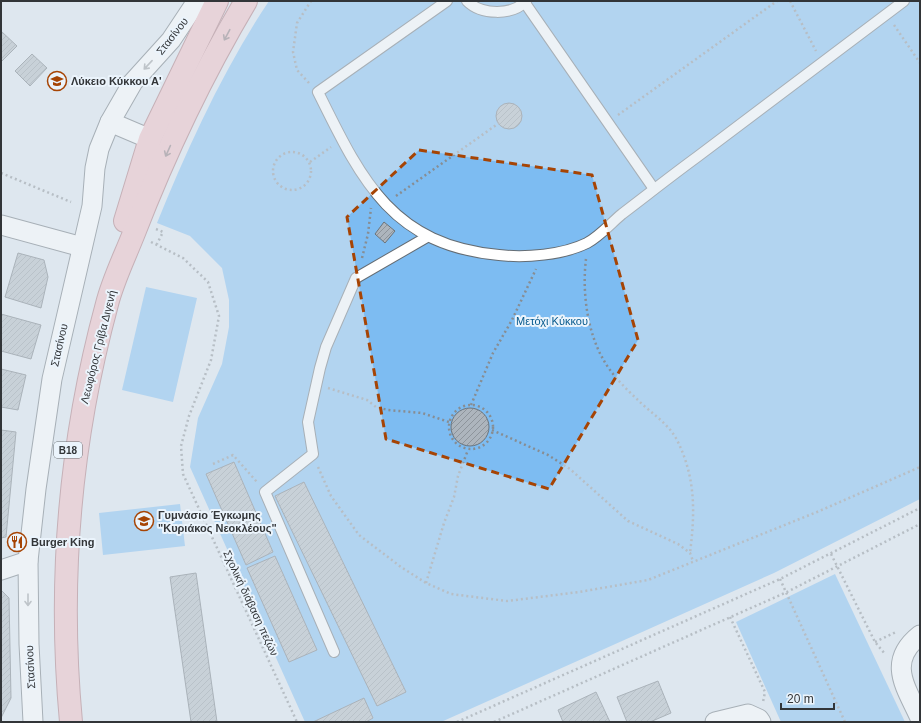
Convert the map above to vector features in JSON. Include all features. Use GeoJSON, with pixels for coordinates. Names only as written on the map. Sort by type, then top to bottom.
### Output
{"type":"FeatureCollection","features":[{"type":"Feature","properties":{"kind":"main road","name":"Λεωφόρος Γρίβα Διγενή"},"geometry":{"type":"LineString","coordinates":[[64,722],[60,688],[59,583],[63,487],[75,405],[101,300],[150,139],[217,1]]}},
{"type":"Feature","properties":{"kind":"main road","name":"Λεωφόρος Γρίβα Διγενή"},"geometry":{"type":"LineString","coordinates":[[199,40],[224,1]]}},
{"type":"Feature","properties":{"kind":"main road","name":"Λεωφόρος Γρίβα Διγενή"},"geometry":{"type":"LineString","coordinates":[[71,722],[67,678],[66,586],[70,499],[86,392],[107,302],[152,185],[188,108],[246,1]]}},
{"type":"Feature","properties":{"kind":"street","name":"Στασίνου"},"geometry":{"type":"LineString","coordinates":[[33,722],[29,644],[28,561],[41,447],[52,379],[92,206],[95,168],[110,122],[133,82],[171,40],[197,1]]}},
{"type":"Feature","properties":{"kind":"street"},"geometry":{"type":"LineString","coordinates":[[110,122],[150,139]]}},
{"type":"Feature","properties":{"kind":"street"},"geometry":{"type":"LineString","coordinates":[[1,225],[82,247]]}},
{"type":"Feature","properties":{"kind":"street"},"geometry":{"type":"LineString","coordinates":[[1,570],[28,561]]}},
{"type":"Feature","properties":{"kind":"street"},"geometry":{"type":"LineString","coordinates":[[920,635],[906,650],[902,662],[901,675],[920,718]]}},
{"type":"Feature","properties":{"kind":"street"},"geometry":{"type":"LineString","coordinates":[[715,722],[748,714],[760,720]]}},
{"type":"Feature","properties":{"kind":"lane"},"geometry":{"type":"LineString","coordinates":[[447,1],[318,92],[342,140],[373,189],[385,205],[405,222],[427,237],[474,253],[515,257],[543,254],[588,242],[654,188],[904,1]]}},
{"type":"Feature","properties":{"kind":"lane"},"geometry":{"type":"LineString","coordinates":[[466,1],[472,6],[489,12],[508,11],[526,2],[654,188]]}},
{"type":"Feature","properties":{"kind":"lane"},"geometry":{"type":"LineString","coordinates":[[334,652],[265,492],[313,454],[308,433],[308,422],[316,384],[326,346],[356,278],[427,237]]}},
{"type":"Feature","properties":{"kind":"path"},"geometry":{"type":"LineString","coordinates":[[311,1],[297,23],[293,52],[297,70],[318,92]]}},
{"type":"Feature","properties":{"kind":"path"},"geometry":{"type":"LineString","coordinates":[[608,122],[778,1]]}},
{"type":"Feature","properties":{"kind":"path"},"geometry":{"type":"LineString","coordinates":[[790,1],[822,62]]}},
{"type":"Feature","properties":{"kind":"path"},"geometry":{"type":"LineString","coordinates":[[886,14],[920,63]]}},
{"type":"Feature","properties":{"kind":"path"},"geometry":{"type":"LineString","coordinates":[[385,205],[498,123]]}},
{"type":"Feature","properties":{"kind":"path"},"geometry":{"type":"LineString","coordinates":[[310,162],[342,140]]}},
{"type":"Feature","properties":{"kind":"path"},"geometry":{"type":"LineString","coordinates":[[293,151],[306,156],[310,162],[312,175],[305,186],[293,190],[281,187],[273,176],[273,168],[280,156],[286,152],[293,151]]}},
{"type":"Feature","properties":{"kind":"path"},"geometry":{"type":"LineString","coordinates":[[1,173],[71,202]]}},
{"type":"Feature","properties":{"kind":"path"},"geometry":{"type":"LineString","coordinates":[[356,278],[368,234],[373,189]]}},
{"type":"Feature","properties":{"kind":"path"},"geometry":{"type":"LineString","coordinates":[[156,245],[162,232]]}},
{"type":"Feature","properties":{"kind":"path","name":"Σχολική διάβαση πεζών"},"geometry":{"type":"LineString","coordinates":[[151,242],[183,258],[208,282],[219,316],[210,360],[189,416],[181,446],[183,474],[297,722]]}},
{"type":"Feature","properties":{"kind":"path"},"geometry":{"type":"LineString","coordinates":[[588,242],[584,271],[589,319],[594,340],[604,360],[616,376],[640,402],[666,425],[676,439],[685,461],[693,493],[694,510],[690,553],[693,562]]}},
{"type":"Feature","properties":{"kind":"path"},"geometry":{"type":"LineString","coordinates":[[471,405],[493,353],[512,320],[543,254]]}},
{"type":"Feature","properties":{"kind":"path"},"geometry":{"type":"LineString","coordinates":[[316,384],[367,400],[376,407],[388,410],[422,413],[449,422]]}},
{"type":"Feature","properties":{"kind":"path"},"geometry":{"type":"LineString","coordinates":[[471,405],[477,406],[485,410],[491,418],[491,436],[486,444],[477,449],[468,450],[454,443],[448,429],[449,422],[453,414],[459,408],[471,405]]}},
{"type":"Feature","properties":{"kind":"path"},"geometry":{"type":"LineString","coordinates":[[492,430],[548,455],[565,466],[614,507],[628,521],[678,544],[690,553]]}},
{"type":"Feature","properties":{"kind":"path"},"geometry":{"type":"LineString","coordinates":[[426,583],[444,523],[454,497],[458,476],[468,450]]}},
{"type":"Feature","properties":{"kind":"path"},"geometry":{"type":"LineString","coordinates":[[313,454],[331,496],[359,535],[401,567],[426,583],[451,594],[507,601],[579,592],[648,580],[817,512],[920,466]]}},
{"type":"Feature","properties":{"kind":"path"},"geometry":{"type":"LineString","coordinates":[[213,464],[233,455],[265,492]]}},
{"type":"Feature","properties":{"kind":"path"},"geometry":{"type":"LineString","coordinates":[[457,722],[780,578],[831,554],[920,508]]}},
{"type":"Feature","properties":{"kind":"path"},"geometry":{"type":"LineString","coordinates":[[494,722],[787,592],[920,524]]}},
{"type":"Feature","properties":{"kind":"path"},"geometry":{"type":"LineString","coordinates":[[831,554],[875,642],[883,654],[902,662]]}},
{"type":"Feature","properties":{"kind":"path"},"geometry":{"type":"LineString","coordinates":[[780,578],[845,722]]}},
{"type":"Feature","properties":{"kind":"path"},"geometry":{"type":"LineString","coordinates":[[730,617],[765,692],[760,720]]}},
{"type":"Feature","properties":{"kind":"highlighted area"},"geometry":{"type":"Polygon","coordinates":[[[419,150],[592,175],[638,340],[549,489],[386,439],[347,217],[419,150]]]}},
{"type":"Feature","properties":{"kind":"green space","name":"Μετόχι Κύκκου"},"geometry":{"type":"Polygon","coordinates":[[[269,1],[920,1],[920,499],[774,573],[441,722],[305,722],[190,467],[198,418],[222,364],[229,327],[229,300],[222,268],[190,236],[157,223],[207,109],[252,27],[269,1]]]}},
{"type":"Feature","properties":{"kind":"green space"},"geometry":{"type":"Polygon","coordinates":[[[146,287],[197,298],[173,402],[122,390],[146,287]]]}},
{"type":"Feature","properties":{"kind":"green space"},"geometry":{"type":"Polygon","coordinates":[[[180,504],[185,546],[103,555],[99,513],[180,504]]]}},
{"type":"Feature","properties":{"kind":"green space"},"geometry":{"type":"Polygon","coordinates":[[[835,574],[905,722],[781,722],[736,622],[835,574]]]}},
{"type":"Feature","properties":{"kind":"building"},"geometry":{"type":"Polygon","coordinates":[[[1,31],[17,46],[1,62],[1,31]]]}},
{"type":"Feature","properties":{"kind":"building"},"geometry":{"type":"Polygon","coordinates":[[[32,54],[47,68],[30,86],[15,71],[32,54]]]}},
{"type":"Feature","properties":{"kind":"building"},"geometry":{"type":"Polygon","coordinates":[[[509,103],[518,107],[522,116],[518,125],[509,129],[500,125],[496,116],[500,107],[509,103]]]}},
{"type":"Feature","properties":{"kind":"building"},"geometry":{"type":"Polygon","coordinates":[[[384,222],[395,231],[385,243],[375,234],[384,222]]]}},
{"type":"Feature","properties":{"kind":"building"},"geometry":{"type":"Polygon","coordinates":[[[18,253],[44,260],[48,277],[41,308],[5,297],[18,253]]]}},
{"type":"Feature","properties":{"kind":"building"},"geometry":{"type":"Polygon","coordinates":[[[1,314],[41,325],[31,359],[1,351],[1,314]]]}},
{"type":"Feature","properties":{"kind":"building"},"geometry":{"type":"Polygon","coordinates":[[[1,369],[26,375],[18,410],[1,407],[1,369]]]}},
{"type":"Feature","properties":{"kind":"building"},"geometry":{"type":"Polygon","coordinates":[[[466,408],[474,408],[481,411],[486,416],[489,427],[486,438],[481,443],[474,446],[466,446],[459,443],[454,438],[451,431],[451,423],[454,416],[459,411],[466,408]]]}},
{"type":"Feature","properties":{"kind":"building"},"geometry":{"type":"Polygon","coordinates":[[[1,430],[16,432],[6,537],[1,538],[1,430]]]}},
{"type":"Feature","properties":{"kind":"building"},"geometry":{"type":"Polygon","coordinates":[[[234,462],[273,552],[246,565],[206,474],[234,462]]]}},
{"type":"Feature","properties":{"kind":"building"},"geometry":{"type":"Polygon","coordinates":[[[304,482],[406,692],[377,706],[275,496],[304,482]]]}},
{"type":"Feature","properties":{"kind":"building"},"geometry":{"type":"Polygon","coordinates":[[[275,556],[317,650],[289,662],[247,568],[275,556]]]}},
{"type":"Feature","properties":{"kind":"building"},"geometry":{"type":"Polygon","coordinates":[[[196,573],[217,722],[191,722],[170,577],[196,573]]]}},
{"type":"Feature","properties":{"kind":"building"},"geometry":{"type":"Polygon","coordinates":[[[1,590],[9,598],[11,698],[1,718],[1,590]]]}},
{"type":"Feature","properties":{"kind":"building"},"geometry":{"type":"Polygon","coordinates":[[[658,681],[671,713],[650,722],[627,722],[617,697],[658,681]]]}},
{"type":"Feature","properties":{"kind":"building"},"geometry":{"type":"Polygon","coordinates":[[[596,692],[610,722],[563,722],[558,710],[596,692]]]}},
{"type":"Feature","properties":{"kind":"building"},"geometry":{"type":"Polygon","coordinates":[[[364,698],[373,718],[366,722],[313,722],[364,698]]]}},
{"type":"Feature","properties":{"kind":"place","name":"Λύκειο Κύκκου Α'"},"geometry":{"type":"Point","coordinates":[57,81]}},
{"type":"Feature","properties":{"kind":"place","name":"Γυμνάσιο Έγκωμης \"Κυριάκος Νεοκλέους\""},"geometry":{"type":"Point","coordinates":[144,521]}},
{"type":"Feature","properties":{"kind":"place","name":"Burger King"},"geometry":{"type":"Point","coordinates":[17,542]}}]}
